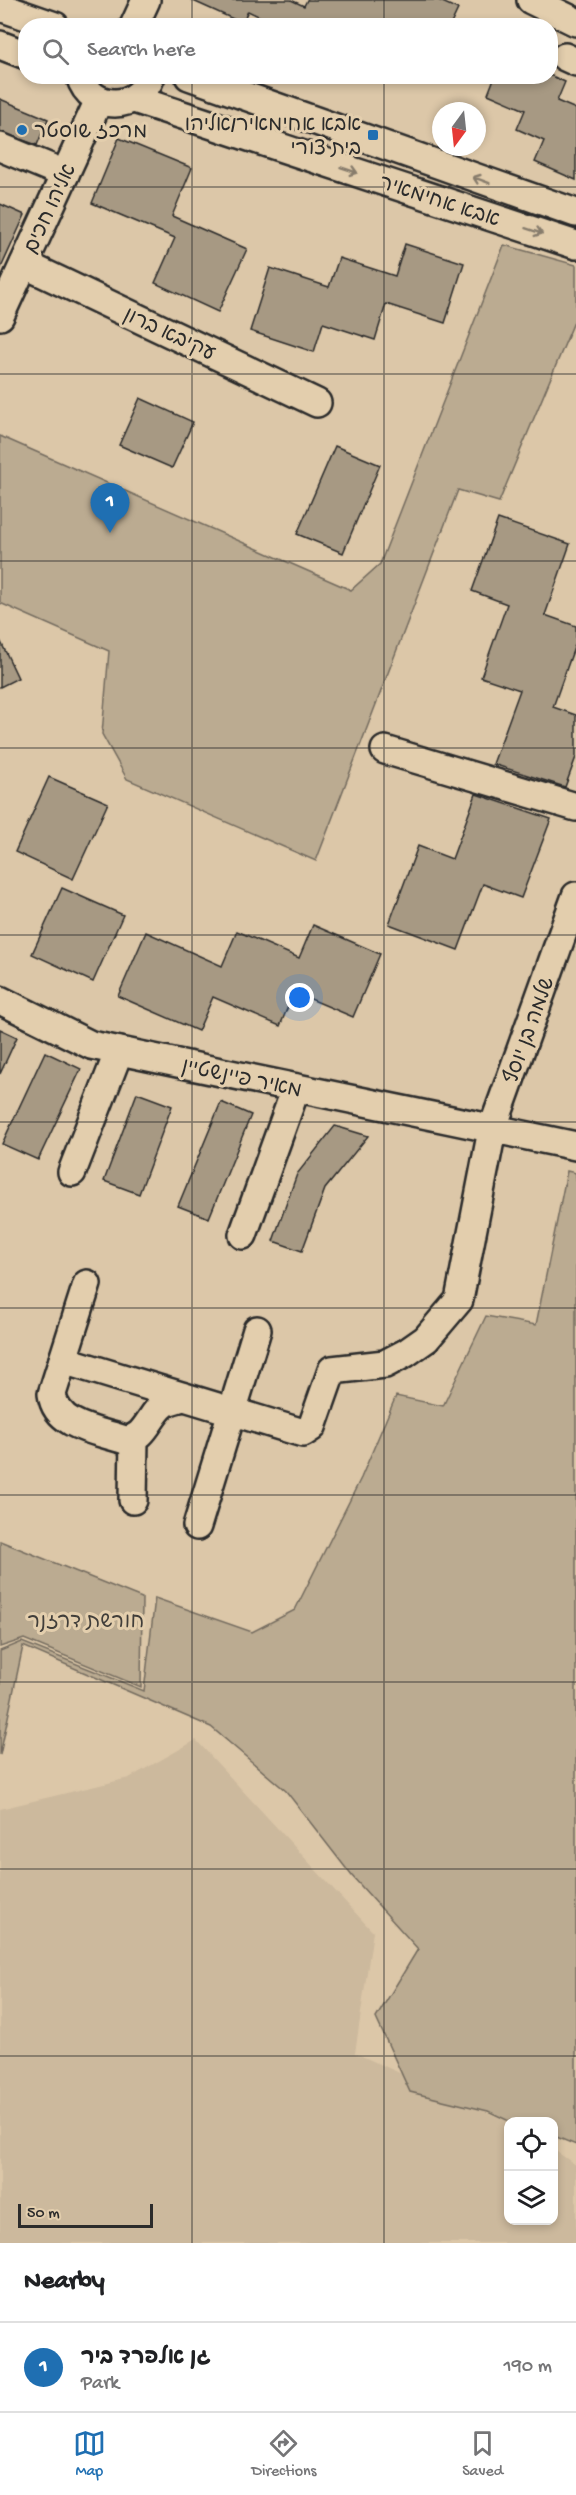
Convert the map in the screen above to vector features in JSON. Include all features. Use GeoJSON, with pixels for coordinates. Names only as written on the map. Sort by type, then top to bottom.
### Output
{"type":"FeatureCollection","features":[{"type":"Feature","properties":{"kind":"street"},"geometry":{"type":"LineString","coordinates":[[138,18],[146,0]]}},
{"type":"Feature","properties":{"kind":"street"},"geometry":{"type":"LineString","coordinates":[[531,0],[576,22]]}},
{"type":"Feature","properties":{"kind":"street"},"geometry":{"type":"LineString","coordinates":[[0,7],[32,18]]}},
{"type":"Feature","properties":{"kind":"street"},"geometry":{"type":"LineString","coordinates":[[0,45],[18,52]]}},
{"type":"Feature","properties":{"kind":"street"},"geometry":{"type":"LineString","coordinates":[[83,84],[99,100],[117,103],[134,99],[142,93],[147,84]]}},
{"type":"Feature","properties":{"kind":"street","name":"אבא אחימאיר"},"geometry":{"type":"LineString","coordinates":[[212,84],[576,213]]}},
{"type":"Feature","properties":{"kind":"street","name":"אבא אחימאיר"},"geometry":{"type":"LineString","coordinates":[[134,99],[576,245]]}},
{"type":"Feature","properties":{"kind":"street","name":"אליהו חכים"},"geometry":{"type":"LineString","coordinates":[[0,316],[99,100]]}},
{"type":"Feature","properties":{"kind":"street"},"geometry":{"type":"LineString","coordinates":[[0,147],[65,174]]}},
{"type":"Feature","properties":{"kind":"street","name":"עקיבא ברון"},"geometry":{"type":"LineString","coordinates":[[24,264],[317,403]]}},
{"type":"Feature","properties":{"kind":"street"},"geometry":{"type":"LineString","coordinates":[[385,750],[576,807]]}},
{"type":"Feature","properties":{"kind":"street","name":"שלמה בן יוסף"},"geometry":{"type":"LineString","coordinates":[[231,1412],[303,1433],[312,1427],[332,1370],[385,1364],[406,1353],[426,1339],[459,1300],[492,1130],[576,896]]}},
{"type":"Feature","properties":{"kind":"street","name":"מאיר פיינשטיין"},"geometry":{"type":"LineString","coordinates":[[0,1000],[91,1045],[576,1146]]}},
{"type":"Feature","properties":{"kind":"street"},"geometry":{"type":"LineString","coordinates":[[72,1172],[119,1051]]}},
{"type":"Feature","properties":{"kind":"street"},"geometry":{"type":"LineString","coordinates":[[243,1235],[296,1088]]}},
{"type":"Feature","properties":{"kind":"street"},"geometry":{"type":"LineString","coordinates":[[87,1284],[52,1394],[53,1401],[62,1416],[76,1424],[124,1440],[134,1438],[164,1404],[183,1397]]}},
{"type":"Feature","properties":{"kind":"street"},"geometry":{"type":"LineString","coordinates":[[197,1526],[257,1330]]}},
{"type":"Feature","properties":{"kind":"street"},"geometry":{"type":"LineString","coordinates":[[63,1360],[231,1412]]}},
{"type":"Feature","properties":{"kind":"street"},"geometry":{"type":"LineString","coordinates":[[142,1385],[150,1400],[153,1417]]}},
{"type":"Feature","properties":{"kind":"street"},"geometry":{"type":"LineString","coordinates":[[133,1500],[134,1438]]}},
{"type":"Feature","properties":{"kind":"shaded area"},"geometry":{"type":"Polygon","coordinates":[[[196,1740],[373,1932],[355,2053],[504,2120],[504,2225],[558,2225],[558,2153],[576,2165],[576,2243],[0,2243],[0,1809],[129,1778],[196,1740]]]}},
{"type":"Feature","properties":{"kind":"green space"},"geometry":{"type":"Polygon","coordinates":[[[504,245],[576,265],[576,317],[499,502],[458,490],[316,861],[127,779],[102,734],[109,651],[0,603],[0,436],[351,590],[380,564],[504,245]]]}},
{"type":"Feature","properties":{"kind":"green space"},"geometry":{"type":"Polygon","coordinates":[[[567,1171],[576,1173],[576,2145],[558,2138],[558,2117],[504,2119],[488,2111],[410,2092],[376,2018],[418,1949],[352,1876],[286,1791],[211,1727],[23,1646],[0,1755],[0,1651],[22,1642],[144,1691],[155,1598],[252,1632],[295,1610],[361,1478],[396,1396],[443,1406],[486,1316],[536,1325],[567,1171]]]}},
{"type":"Feature","properties":{"kind":"green space","name":"חורשת דרזנר"},"geometry":{"type":"Polygon","coordinates":[[[0,1541],[142,1598],[141,1687],[24,1639],[0,1647],[0,1541]]]}},
{"type":"Feature","properties":{"kind":"building"},"geometry":{"type":"Polygon","coordinates":[[[191,0],[291,0],[304,6],[307,0],[438,0],[458,9],[454,18],[262,18],[248,11],[244,18],[231,18],[191,0]]]}},
{"type":"Feature","properties":{"kind":"building"},"geometry":{"type":"Polygon","coordinates":[[[558,79],[565,82],[557,101],[576,109],[576,180],[535,162],[544,141],[517,129],[525,110],[488,94],[492,84],[558,84],[558,79]]]}},
{"type":"Feature","properties":{"kind":"building","name":"מרכז שוסטר"},"geometry":{"type":"Polygon","coordinates":[[[0,99],[48,119],[37,145],[0,132],[0,99]]]}},
{"type":"Feature","properties":{"kind":"building"},"geometry":{"type":"Polygon","coordinates":[[[119,138],[192,168],[172,216],[247,249],[218,312],[155,283],[175,238],[92,203],[119,138]]]}},
{"type":"Feature","properties":{"kind":"building"},"geometry":{"type":"Polygon","coordinates":[[[0,204],[25,215],[0,270],[0,204]]]}},
{"type":"Feature","properties":{"kind":"building"},"geometry":{"type":"Polygon","coordinates":[[[405,244],[464,263],[445,323],[386,304],[375,340],[323,323],[314,352],[250,331],[270,268],[329,287],[339,258],[395,276],[405,244]]]}},
{"type":"Feature","properties":{"kind":"building"},"geometry":{"type":"Polygon","coordinates":[[[140,398],[193,422],[172,468],[119,445],[140,398]]]}},
{"type":"Feature","properties":{"kind":"building"},"geometry":{"type":"Polygon","coordinates":[[[335,446],[380,465],[343,553],[297,534],[335,446]]]}},
{"type":"Feature","properties":{"kind":"building"},"geometry":{"type":"Polygon","coordinates":[[[498,519],[570,544],[545,615],[576,626],[576,642],[553,707],[576,715],[576,757],[565,787],[493,764],[520,690],[481,677],[507,604],[472,591],[498,519]]]}},
{"type":"Feature","properties":{"kind":"building"},"geometry":{"type":"Polygon","coordinates":[[[0,640],[18,678],[0,687],[0,640]]]}},
{"type":"Feature","properties":{"kind":"building"},"geometry":{"type":"Polygon","coordinates":[[[49,777],[108,803],[73,879],[15,852],[49,777]]]}},
{"type":"Feature","properties":{"kind":"building"},"geometry":{"type":"Polygon","coordinates":[[[476,794],[551,819],[521,898],[483,884],[458,950],[389,924],[418,846],[452,859],[476,794]]]}},
{"type":"Feature","properties":{"kind":"building"},"geometry":{"type":"Polygon","coordinates":[[[62,888],[123,915],[93,982],[32,954],[62,888]]]}},
{"type":"Feature","properties":{"kind":"building"},"geometry":{"type":"Polygon","coordinates":[[[313,925],[380,954],[353,1017],[294,992],[280,1026],[213,997],[198,1031],[118,996],[146,932],[222,966],[237,931],[299,958],[313,925]]]}},
{"type":"Feature","properties":{"kind":"building"},"geometry":{"type":"Polygon","coordinates":[[[0,1029],[17,1037],[0,1074],[0,1029]]]}},
{"type":"Feature","properties":{"kind":"building"},"geometry":{"type":"Polygon","coordinates":[[[45,1052],[81,1069],[38,1160],[2,1144],[45,1052]]]}},
{"type":"Feature","properties":{"kind":"building"},"geometry":{"type":"Polygon","coordinates":[[[137,1093],[172,1106],[139,1194],[104,1181],[137,1093]]]}},
{"type":"Feature","properties":{"kind":"building"},"geometry":{"type":"Polygon","coordinates":[[[221,1102],[251,1115],[209,1218],[178,1206],[221,1102]]]}},
{"type":"Feature","properties":{"kind":"building"},"geometry":{"type":"Polygon","coordinates":[[[335,1126],[368,1136],[325,1189],[302,1251],[273,1241],[297,1174],[335,1126]]]}},
{"type":"Feature","properties":{"kind":"place","name":"מרכז שוסטר"},"geometry":{"type":"Point","coordinates":[22,130]}},
{"type":"Feature","properties":{"kind":"place","name":"אבא אחימאיר/אליהו בית צורי"},"geometry":{"type":"Point","coordinates":[373,135]}},
{"type":"Feature","properties":{"kind":"place","name":"גן אלפרד ביר"},"geometry":{"type":"Point","coordinates":[110,533]}}]}
